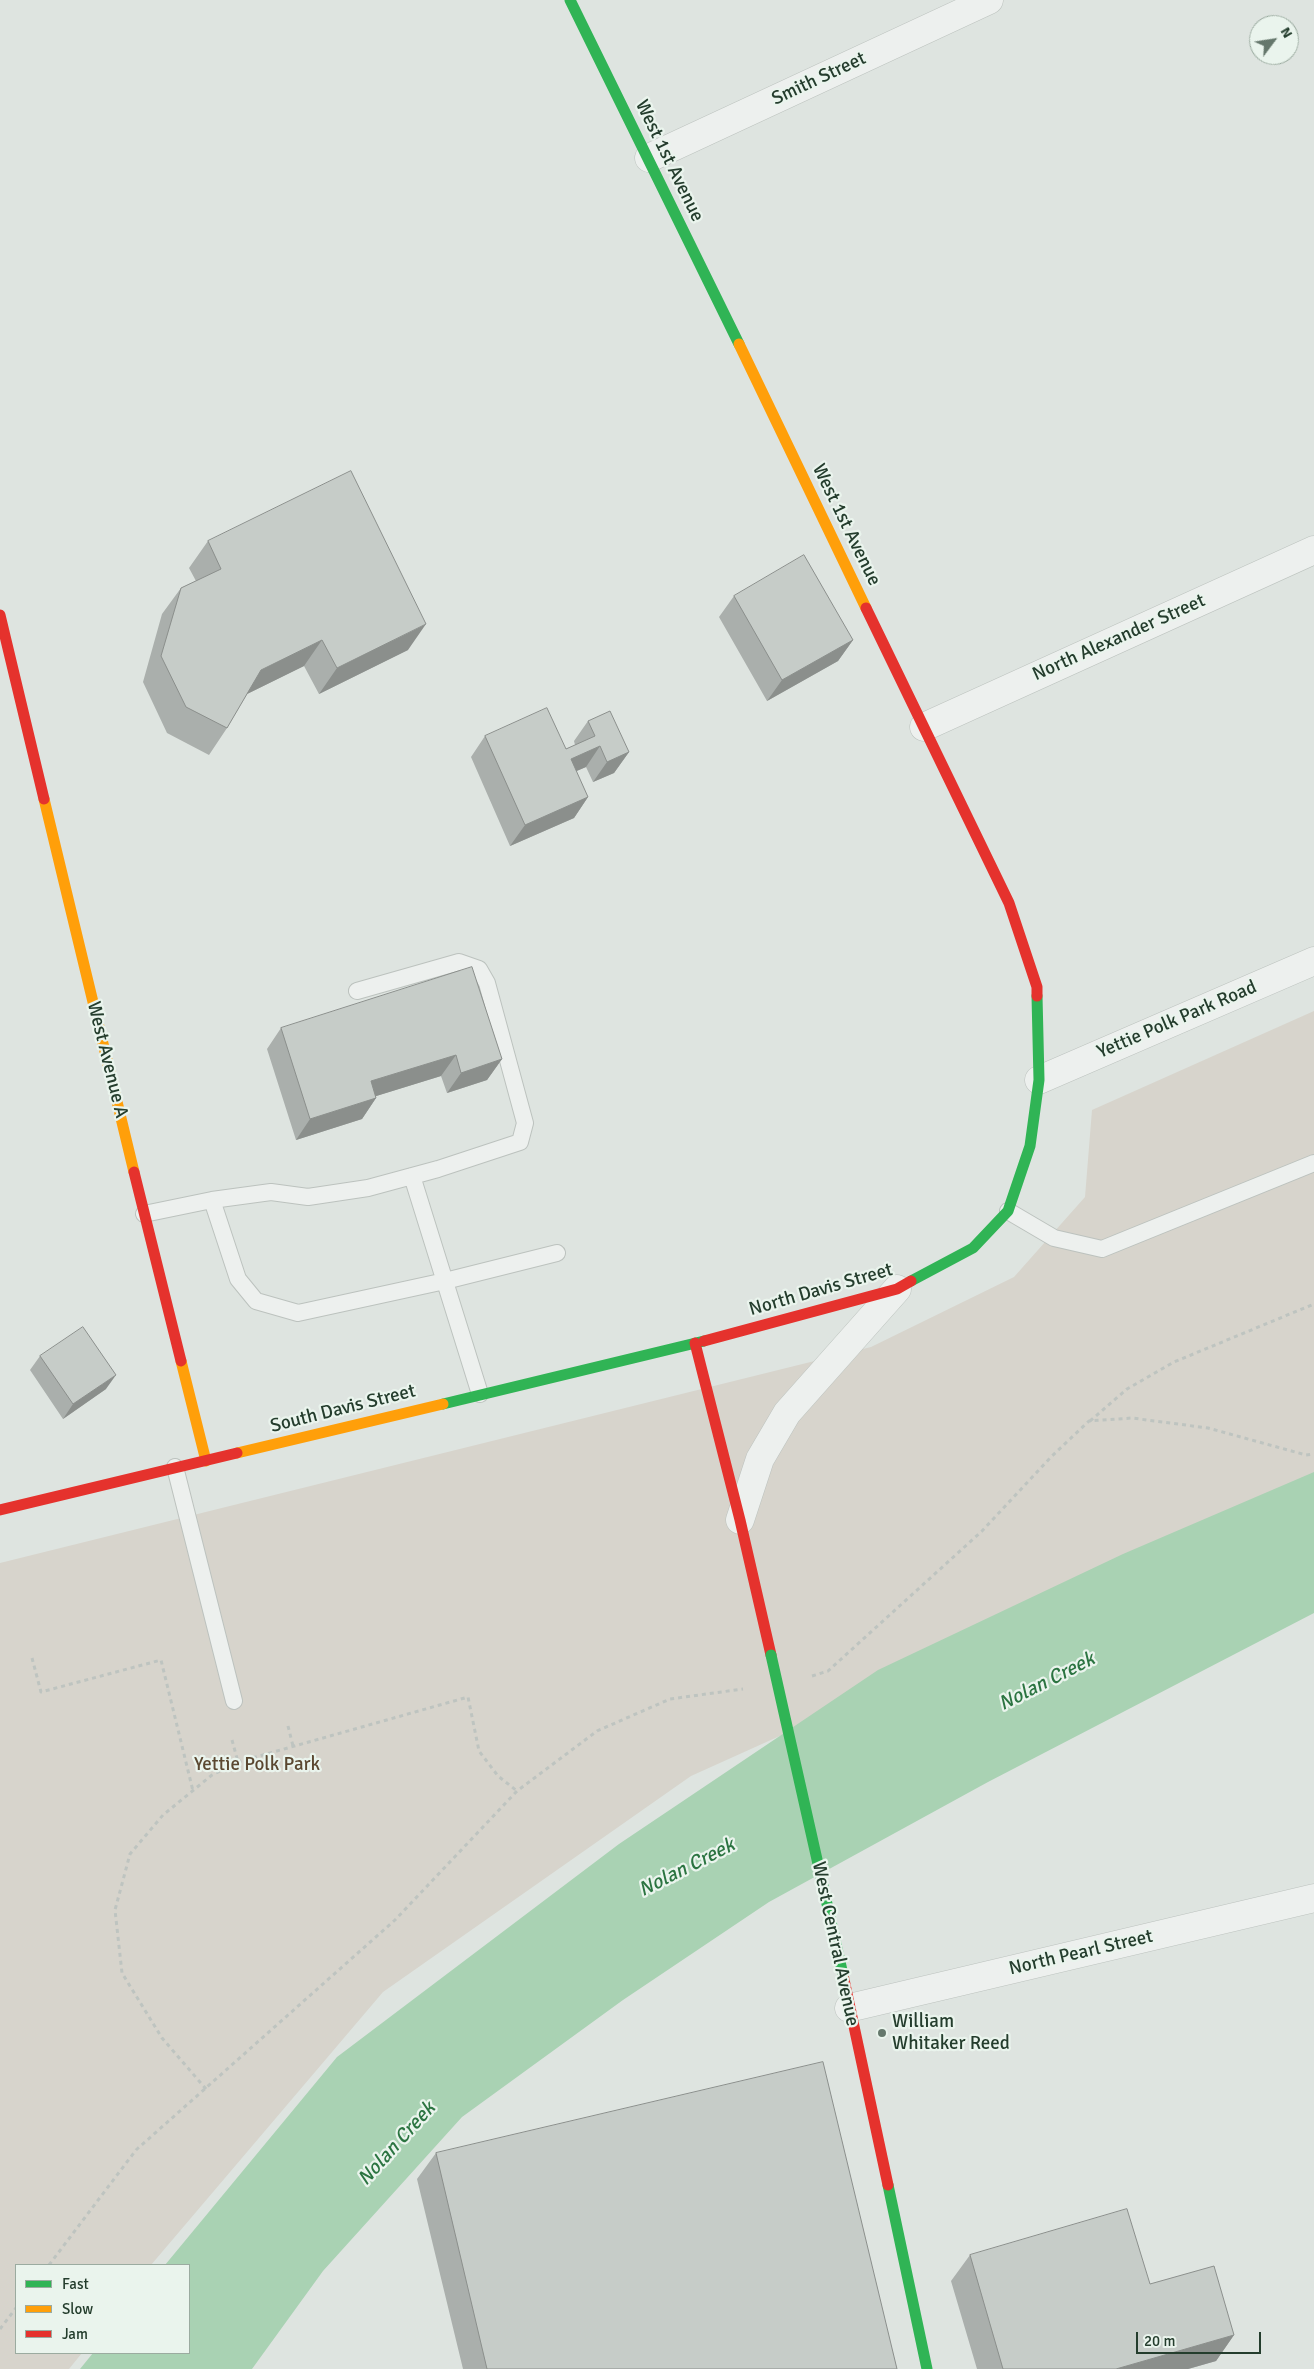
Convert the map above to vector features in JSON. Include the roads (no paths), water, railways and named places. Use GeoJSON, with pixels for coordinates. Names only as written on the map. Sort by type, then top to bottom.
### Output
{"type":"FeatureCollection","features":[{"type":"Feature","properties":{"kind":"street","name":"West 1st Avenue"},"geometry":{"type":"LineString","coordinates":[[570,0],[649,158],[1009,903],[1037,987],[1039,1080]]}},
{"type":"Feature","properties":{"kind":"street","name":"Smith Street"},"geometry":{"type":"LineString","coordinates":[[649,158],[989,0]]}},
{"type":"Feature","properties":{"kind":"street","name":"North Alexander Street"},"geometry":{"type":"LineString","coordinates":[[924,727],[1314,550]]}},
{"type":"Feature","properties":{"kind":"street","name":"West Avenue A"},"geometry":{"type":"LineString","coordinates":[[0,615],[5,659],[206,1460]]}},
{"type":"Feature","properties":{"kind":"street","name":"Yettie Polk Park Road"},"geometry":{"type":"LineString","coordinates":[[1039,1080],[1314,961]]}},
{"type":"Feature","properties":{"kind":"street","name":"North Davis Street"},"geometry":{"type":"LineString","coordinates":[[695,1343],[896,1289],[973,1248],[1008,1210],[1030,1146],[1039,1080]]}},
{"type":"Feature","properties":{"kind":"street"},"geometry":{"type":"LineString","coordinates":[[740,1520],[760,1459],[787,1413],[896,1289]]}},
{"type":"Feature","properties":{"kind":"street","name":"South Davis Street"},"geometry":{"type":"LineString","coordinates":[[0,1510],[695,1343]]}},
{"type":"Feature","properties":{"kind":"street","name":"West Central Avenue"},"geometry":{"type":"LineString","coordinates":[[695,1343],[740,1520],[771,1655],[843,1975],[848,2008],[928,2369]]}},
{"type":"Feature","properties":{"kind":"street","name":"North Pearl Street"},"geometry":{"type":"LineString","coordinates":[[848,2008],[1314,1898]]}},
{"type":"Feature","properties":{"kind":"lane"},"geometry":{"type":"LineString","coordinates":[[144,1214],[212,1200],[272,1192],[308,1197],[368,1188],[520,1142],[525,1123],[487,983],[478,969],[459,962],[357,991]]}},
{"type":"Feature","properties":{"kind":"lane"},"geometry":{"type":"LineString","coordinates":[[1008,1210],[1054,1238],[1102,1249],[1314,1163]]}},
{"type":"Feature","properties":{"kind":"lane"},"geometry":{"type":"LineString","coordinates":[[412,1176],[480,1394]]}},
{"type":"Feature","properties":{"kind":"lane"},"geometry":{"type":"LineString","coordinates":[[212,1200],[238,1279],[256,1301],[298,1313],[445,1281],[557,1253]]}},
{"type":"Feature","properties":{"kind":"lane"},"geometry":{"type":"LineString","coordinates":[[175,1467],[234,1701]]}},
{"type":"Feature","properties":{"kind":"water","name":"Nolan Creek"},"geometry":{"type":"Polygon","coordinates":[[[1314,1472],[1314,1613],[988,1782],[769,1902],[623,2000],[462,2117],[323,2271],[252,2369],[80,2369],[92,2354],[190,2354],[190,2264],[166,2264],[337,2057],[619,1844],[878,1670],[1123,1554],[1314,1472]]]}},
{"type":"Feature","properties":{"kind":"place","name":"William Whitaker Reed"},"geometry":{"type":"Point","coordinates":[882,2033]}},
{"type":"Feature","properties":{"kind":"park label","name":"Yettie Polk Park"},"geometry":{"type":"Point","coordinates":[257,1765]}}]}
